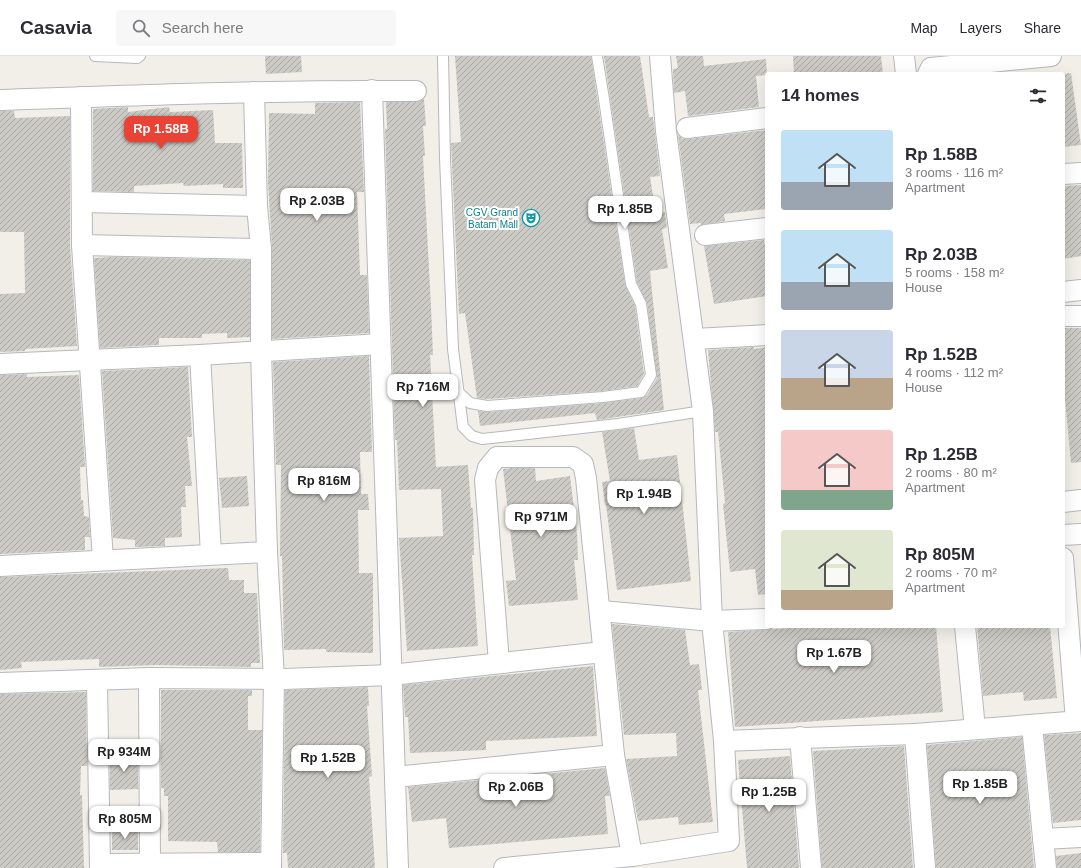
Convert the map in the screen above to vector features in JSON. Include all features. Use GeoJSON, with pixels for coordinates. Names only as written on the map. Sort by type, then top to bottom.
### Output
{"type":"FeatureCollection","features":[{"type":"Feature","properties":{"kind":"street"},"geometry":{"type":"LineString","coordinates":[[504,868],[632,856],[729,841],[724,741],[712,621],[703,411],[666,131],[660,56]]}},
{"type":"Feature","properties":{"kind":"street"},"geometry":{"type":"LineString","coordinates":[[904,56],[906,72]]}},
{"type":"Feature","properties":{"kind":"street"},"geometry":{"type":"LineString","coordinates":[[929,72],[931,68],[1051,56]]}},
{"type":"Feature","properties":{"kind":"street"},"geometry":{"type":"LineString","coordinates":[[372,90],[398,868]]}},
{"type":"Feature","properties":{"kind":"street"},"geometry":{"type":"LineString","coordinates":[[0,100],[254,92],[372,90],[416,91]]}},
{"type":"Feature","properties":{"kind":"street"},"geometry":{"type":"LineString","coordinates":[[97,681],[100,866],[150,863],[271,866],[274,678],[267,552],[261,351],[261,249],[257,206],[254,92]]}},
{"type":"Feature","properties":{"kind":"street"},"geometry":{"type":"LineString","coordinates":[[81,97],[83,202],[82,245],[103,560]]}},
{"type":"Feature","properties":{"kind":"street"},"geometry":{"type":"LineString","coordinates":[[687,128],[765,118]]}},
{"type":"Feature","properties":{"kind":"street"},"geometry":{"type":"LineString","coordinates":[[1065,174],[1081,173]]}},
{"type":"Feature","properties":{"kind":"street"},"geometry":{"type":"LineString","coordinates":[[83,202],[257,206]]}},
{"type":"Feature","properties":{"kind":"street"},"geometry":{"type":"LineString","coordinates":[[705,234],[765,228]]}},
{"type":"Feature","properties":{"kind":"street"},"geometry":{"type":"LineString","coordinates":[[82,245],[261,249]]}},
{"type":"Feature","properties":{"kind":"street"},"geometry":{"type":"LineString","coordinates":[[1065,292],[1081,290]]}},
{"type":"Feature","properties":{"kind":"street"},"geometry":{"type":"LineString","coordinates":[[1065,316],[1081,316]]}},
{"type":"Feature","properties":{"kind":"street"},"geometry":{"type":"LineString","coordinates":[[694,339],[765,335]]}},
{"type":"Feature","properties":{"kind":"street"},"geometry":{"type":"LineString","coordinates":[[0,364],[200,355],[380,344]]}},
{"type":"Feature","properties":{"kind":"street"},"geometry":{"type":"LineString","coordinates":[[200,355],[211,554]]}},
{"type":"Feature","properties":{"kind":"street"},"geometry":{"type":"LineString","coordinates":[[499,663],[485,480],[488,468],[497,457],[573,457],[583,464],[601,611],[603,652],[614,755],[632,856]]}},
{"type":"Feature","properties":{"kind":"street"},"geometry":{"type":"LineString","coordinates":[[1065,502],[1081,500]]}},
{"type":"Feature","properties":{"kind":"street"},"geometry":{"type":"LineString","coordinates":[[1065,535],[1081,534]]}},
{"type":"Feature","properties":{"kind":"street"},"geometry":{"type":"LineString","coordinates":[[0,566],[267,552]]}},
{"type":"Feature","properties":{"kind":"street"},"geometry":{"type":"LineString","coordinates":[[724,741],[800,737],[915,734],[1032,726],[1079,721],[1065,578]]}},
{"type":"Feature","properties":{"kind":"street"},"geometry":{"type":"LineString","coordinates":[[601,611],[712,621],[765,619]]}},
{"type":"Feature","properties":{"kind":"street"},"geometry":{"type":"LineString","coordinates":[[965,628],[975,729]]}},
{"type":"Feature","properties":{"kind":"street"},"geometry":{"type":"LineString","coordinates":[[0,683],[97,681],[149,678],[274,678],[391,675],[603,652]]}},
{"type":"Feature","properties":{"kind":"street"},"geometry":{"type":"LineString","coordinates":[[149,678],[150,863]]}},
{"type":"Feature","properties":{"kind":"street"},"geometry":{"type":"LineString","coordinates":[[1032,726],[1046,868]]}},
{"type":"Feature","properties":{"kind":"street"},"geometry":{"type":"LineString","coordinates":[[915,734],[925,868]]}},
{"type":"Feature","properties":{"kind":"street"},"geometry":{"type":"LineString","coordinates":[[800,737],[811,868]]}},
{"type":"Feature","properties":{"kind":"street"},"geometry":{"type":"LineString","coordinates":[[395,777],[614,755]]}},
{"type":"Feature","properties":{"kind":"street"},"geometry":{"type":"LineString","coordinates":[[1043,839],[1081,837]]}},
{"type":"Feature","properties":{"kind":"lane"},"geometry":{"type":"LineString","coordinates":[[95,56],[136,58],[140,56]]}},
{"type":"Feature","properties":{"kind":"lane"},"geometry":{"type":"LineString","coordinates":[[443,56],[445,158],[453,349],[463,427],[472,436],[482,439],[618,424],[703,411]]}},
{"type":"Feature","properties":{"kind":"lane"},"geometry":{"type":"LineString","coordinates":[[458,392],[470,403],[487,406],[603,397],[641,392],[651,375],[641,304],[631,284],[597,56]]}},
{"type":"Feature","properties":{"kind":"building"},"geometry":{"type":"Polygon","coordinates":[[[265,56],[301,56],[302,72],[266,74],[265,56]]]}},
{"type":"Feature","properties":{"kind":"building"},"geometry":{"type":"Polygon","coordinates":[[[455,56],[591,56],[625,285],[635,306],[644,374],[637,386],[602,391],[487,399],[477,398],[465,313],[459,314],[451,143],[461,142],[455,56]]]}},
{"type":"Feature","properties":{"kind":"building"},"geometry":{"type":"Polygon","coordinates":[[[604,56],[640,56],[649,117],[653,117],[660,176],[650,177],[656,214],[665,212],[667,227],[662,230],[668,268],[650,271],[664,410],[597,420],[595,413],[480,426],[478,411],[488,412],[604,403],[642,398],[647,395],[657,378],[647,303],[637,282],[604,56]]]}},
{"type":"Feature","properties":{"kind":"building"},"geometry":{"type":"Polygon","coordinates":[[[676,56],[703,56],[704,66],[766,59],[767,72],[765,72],[765,75],[756,76],[759,107],[688,116],[685,91],[674,93],[673,69],[678,68],[676,56]]]}},
{"type":"Feature","properties":{"kind":"building"},"geometry":{"type":"Polygon","coordinates":[[[793,56],[881,56],[883,72],[794,72],[793,56]]]}},
{"type":"Feature","properties":{"kind":"building"},"geometry":{"type":"Polygon","coordinates":[[[1071,73],[1081,145],[1065,147],[1065,74],[1071,73]]]}},
{"type":"Feature","properties":{"kind":"building"},"geometry":{"type":"Polygon","coordinates":[[[424,99],[426,126],[423,126],[425,156],[423,156],[431,306],[433,355],[430,355],[436,467],[468,465],[471,508],[473,508],[474,555],[472,555],[478,646],[407,651],[399,538],[443,536],[441,489],[399,490],[397,440],[395,440],[385,129],[387,129],[386,102],[416,102],[424,99]]]}},
{"type":"Feature","properties":{"kind":"building"},"geometry":{"type":"Polygon","coordinates":[[[360,102],[364,192],[357,192],[360,275],[367,275],[369,333],[272,339],[272,249],[268,181],[269,113],[315,114],[315,103],[360,102]]]}},
{"type":"Feature","properties":{"kind":"building"},"geometry":{"type":"Polygon","coordinates":[[[128,107],[128,112],[169,107],[170,112],[213,110],[215,143],[242,143],[243,188],[223,188],[223,184],[184,186],[183,183],[134,186],[134,192],[93,191],[93,109],[128,107]]]}},
{"type":"Feature","properties":{"kind":"building"},"geometry":{"type":"Polygon","coordinates":[[[0,111],[14,111],[15,118],[70,116],[70,245],[77,346],[0,352],[0,294],[25,293],[24,232],[0,232],[0,111]]]}},
{"type":"Feature","properties":{"kind":"building"},"geometry":{"type":"Polygon","coordinates":[[[765,130],[765,209],[724,214],[725,221],[701,225],[701,223],[690,224],[678,135],[683,139],[765,130]]]}},
{"type":"Feature","properties":{"kind":"building"},"geometry":{"type":"Polygon","coordinates":[[[1081,185],[1081,256],[1065,259],[1065,186],[1081,185]]]}},
{"type":"Feature","properties":{"kind":"building"},"geometry":{"type":"Polygon","coordinates":[[[764,240],[765,296],[714,304],[704,246],[764,240]]]}},
{"type":"Feature","properties":{"kind":"building"},"geometry":{"type":"Polygon","coordinates":[[[111,257],[250,260],[250,337],[227,338],[227,333],[202,334],[202,338],[159,338],[159,345],[100,348],[94,258],[111,257]]]}},
{"type":"Feature","properties":{"kind":"building"},"geometry":{"type":"Polygon","coordinates":[[[1065,328],[1081,328],[1081,462],[1071,463],[1065,399],[1065,328]]]}},
{"type":"Feature","properties":{"kind":"building"},"geometry":{"type":"Polygon","coordinates":[[[765,347],[765,594],[758,595],[755,569],[730,572],[718,432],[715,432],[708,350],[765,347]]]}},
{"type":"Feature","properties":{"kind":"building"},"geometry":{"type":"Polygon","coordinates":[[[369,356],[372,452],[360,452],[361,494],[368,494],[369,510],[358,510],[359,573],[373,573],[373,653],[326,652],[326,649],[284,650],[282,556],[280,556],[281,465],[276,465],[273,362],[369,356]]]}},
{"type":"Feature","properties":{"kind":"building"},"geometry":{"type":"Polygon","coordinates":[[[188,367],[192,437],[187,437],[192,486],[185,486],[186,507],[181,507],[182,537],[165,538],[165,546],[135,547],[135,540],[113,538],[102,371],[188,367]]]}},
{"type":"Feature","properties":{"kind":"building"},"geometry":{"type":"Polygon","coordinates":[[[27,374],[27,377],[79,375],[85,467],[80,467],[81,500],[83,500],[84,516],[89,517],[90,537],[85,537],[85,550],[0,554],[0,375],[27,374]]]}},
{"type":"Feature","properties":{"kind":"building"},"geometry":{"type":"Polygon","coordinates":[[[634,428],[639,460],[677,455],[691,581],[617,590],[602,482],[610,481],[602,432],[634,428]]]}},
{"type":"Feature","properties":{"kind":"building"},"geometry":{"type":"Polygon","coordinates":[[[535,468],[536,481],[570,476],[577,533],[578,560],[574,560],[578,600],[509,606],[506,581],[516,580],[503,469],[535,468]]]}},
{"type":"Feature","properties":{"kind":"building"},"geometry":{"type":"Polygon","coordinates":[[[247,476],[249,506],[222,508],[219,478],[247,476]]]}},
{"type":"Feature","properties":{"kind":"building"},"geometry":{"type":"Polygon","coordinates":[[[228,568],[229,580],[244,580],[244,593],[257,593],[260,663],[251,663],[251,667],[157,665],[99,667],[99,659],[21,662],[22,668],[0,670],[0,577],[228,568]]]}},
{"type":"Feature","properties":{"kind":"building"},"geometry":{"type":"Polygon","coordinates":[[[612,624],[685,630],[690,665],[699,664],[702,690],[698,690],[713,822],[679,825],[678,817],[638,821],[626,759],[677,756],[676,733],[624,735],[612,624]]]}},
{"type":"Feature","properties":{"kind":"building"},"geometry":{"type":"Polygon","coordinates":[[[790,628],[936,628],[943,712],[735,727],[728,632],[790,628]]]}},
{"type":"Feature","properties":{"kind":"building"},"geometry":{"type":"Polygon","coordinates":[[[977,628],[1050,628],[1057,698],[1024,701],[1023,692],[983,696],[977,628]]]}},
{"type":"Feature","properties":{"kind":"building"},"geometry":{"type":"Polygon","coordinates":[[[593,666],[597,736],[486,741],[486,750],[410,753],[408,717],[405,717],[403,685],[593,666]]]}},
{"type":"Feature","properties":{"kind":"building"},"geometry":{"type":"Polygon","coordinates":[[[368,687],[369,706],[367,706],[372,776],[369,777],[375,868],[288,868],[287,853],[283,853],[285,690],[368,687]]]}},
{"type":"Feature","properties":{"kind":"building"},"geometry":{"type":"Polygon","coordinates":[[[161,690],[252,690],[252,696],[248,696],[248,730],[262,730],[260,852],[218,852],[217,842],[168,841],[168,796],[164,796],[164,788],[161,788],[161,690]]]}},
{"type":"Feature","properties":{"kind":"building"},"geometry":{"type":"Polygon","coordinates":[[[86,692],[87,766],[81,766],[80,795],[82,795],[84,868],[0,868],[0,694],[86,692]]]}},
{"type":"Feature","properties":{"kind":"building"},"geometry":{"type":"Polygon","coordinates":[[[1081,733],[1081,820],[1053,823],[1044,735],[1081,733]]]}},
{"type":"Feature","properties":{"kind":"building"},"geometry":{"type":"Polygon","coordinates":[[[1022,737],[1034,868],[936,868],[927,745],[1022,737]]]}},
{"type":"Feature","properties":{"kind":"building"},"geometry":{"type":"Polygon","coordinates":[[[904,746],[913,868],[822,868],[813,751],[904,746]]]}},
{"type":"Feature","properties":{"kind":"building"},"geometry":{"type":"Polygon","coordinates":[[[138,756],[138,789],[110,790],[110,757],[138,756]]]}},
{"type":"Feature","properties":{"kind":"building"},"geometry":{"type":"Polygon","coordinates":[[[790,756],[799,868],[747,868],[738,760],[790,756]]]}},
{"type":"Feature","properties":{"kind":"building"},"geometry":{"type":"Polygon","coordinates":[[[605,768],[610,796],[605,796],[608,834],[449,848],[446,818],[412,822],[408,787],[605,768]]]}},
{"type":"Feature","properties":{"kind":"building"},"geometry":{"type":"Polygon","coordinates":[[[112,831],[138,831],[138,850],[112,850],[112,831]]]}},
{"type":"Feature","properties":{"kind":"building"},"geometry":{"type":"Polygon","coordinates":[[[1081,853],[1081,868],[1057,868],[1056,856],[1081,853]]]}},
{"type":"Feature","properties":{"kind":"place","name":"CGV Grand Batam Mall"},"geometry":{"type":"Point","coordinates":[531,218]}}]}
